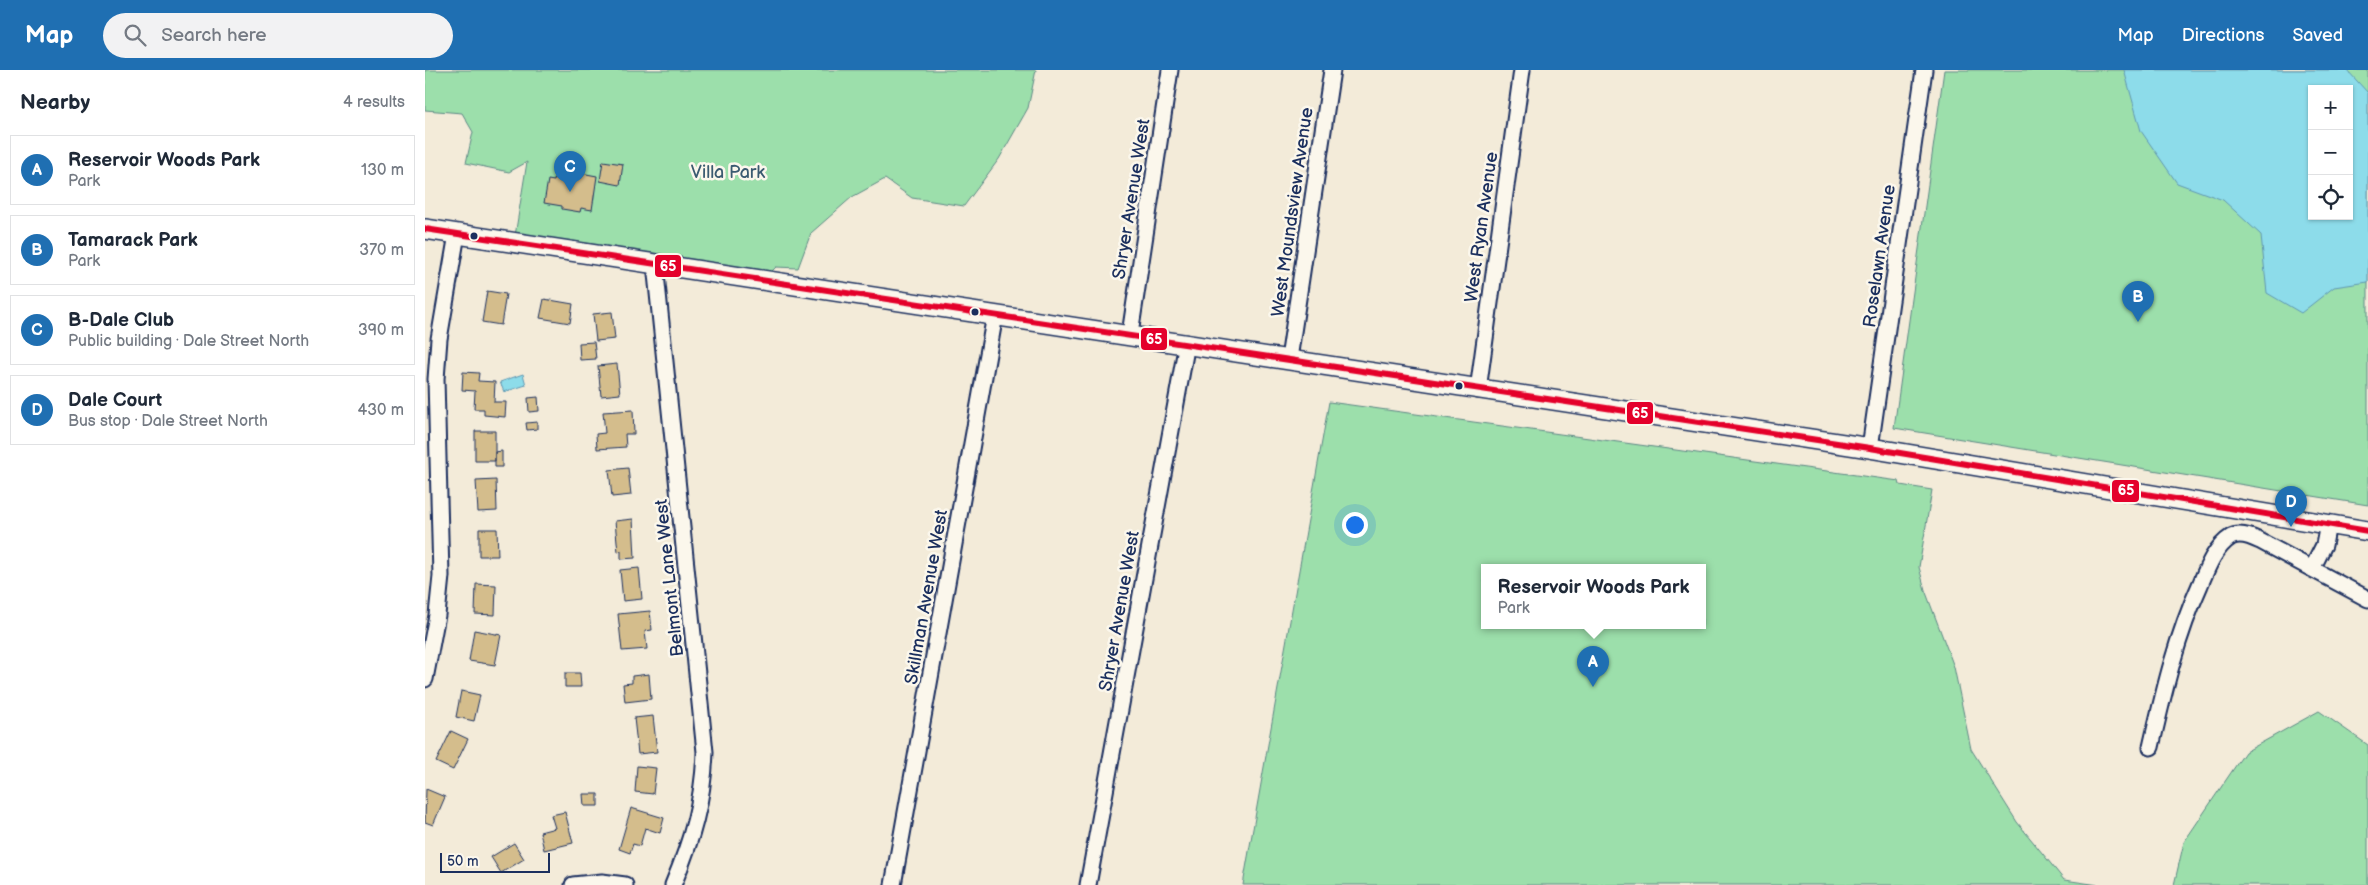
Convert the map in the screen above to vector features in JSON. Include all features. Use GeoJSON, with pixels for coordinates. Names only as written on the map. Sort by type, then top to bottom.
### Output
{"type":"FeatureCollection","features":[{"type":"Feature","properties":{"kind":"main road"},"geometry":{"type":"LineString","coordinates":[[425,229],[1130,334],[1477,390],[1870,448],[2368,531]]}},
{"type":"Feature","properties":{"kind":"street","name":"Shryer Avenue West"},"geometry":{"type":"LineString","coordinates":[[1130,334],[1170,70]]}},
{"type":"Feature","properties":{"kind":"street","name":"West Moundsview Avenue"},"geometry":{"type":"LineString","coordinates":[[1289,359],[1332,70]]}},
{"type":"Feature","properties":{"kind":"street","name":"West Ryan Avenue"},"geometry":{"type":"LineString","coordinates":[[1477,390],[1522,70]]}},
{"type":"Feature","properties":{"kind":"street","name":"Roselawn Avenue"},"geometry":{"type":"LineString","coordinates":[[1870,448],[1924,70]]}},
{"type":"Feature","properties":{"kind":"street"},"geometry":{"type":"LineString","coordinates":[[425,679],[437,616],[441,576],[437,420],[438,363],[445,300],[457,234]]}},
{"type":"Feature","properties":{"kind":"street","name":"Belmont Lane West"},"geometry":{"type":"LineString","coordinates":[[655,264],[705,752],[704,781],[699,814],[690,843],[673,885]]}},
{"type":"Feature","properties":{"kind":"street","name":"Skillman Avenue West"},"geometry":{"type":"LineString","coordinates":[[893,885],[995,315]]}},
{"type":"Feature","properties":{"kind":"street","name":"Shryer Avenue West"},"geometry":{"type":"LineString","coordinates":[[1088,885],[1187,343]]}},
{"type":"Feature","properties":{"kind":"street"},"geometry":{"type":"LineString","coordinates":[[2312,569],[2323,545],[2328,524]]}},
{"type":"Feature","properties":{"kind":"street"},"geometry":{"type":"LineString","coordinates":[[2151,747],[2165,683],[2187,613],[2219,548],[2233,536],[2248,535],[2368,599]]}},
{"type":"Feature","properties":{"kind":"street"},"geometry":{"type":"LineString","coordinates":[[573,885],[602,882],[625,885]]}},
{"type":"Feature","properties":{"kind":"green space","name":"Villa Park"},"geometry":{"type":"Polygon","coordinates":[[[425,70],[1036,70],[1028,108],[999,159],[964,206],[912,198],[885,179],[852,197],[811,233],[798,268],[776,267],[763,280],[514,242],[527,162],[509,172],[466,163],[473,132],[462,113],[425,110],[425,70]]]}},
{"type":"Feature","properties":{"kind":"green space"},"geometry":{"type":"Polygon","coordinates":[[[1944,70],[2368,70],[2368,505],[1894,428],[1944,70]]]}},
{"type":"Feature","properties":{"kind":"green space"},"geometry":{"type":"Polygon","coordinates":[[[1329,402],[1899,481],[1900,485],[1932,490],[1919,567],[1925,590],[1954,667],[1971,749],[2017,822],[2064,880],[2099,885],[1243,885],[1329,402]]]}},
{"type":"Feature","properties":{"kind":"green space"},"geometry":{"type":"Polygon","coordinates":[[[2319,711],[2368,745],[2368,885],[2174,885],[2184,842],[2245,752],[2319,711]]]}},
{"type":"Feature","properties":{"kind":"water"},"geometry":{"type":"Polygon","coordinates":[[[2124,70],[2347,70],[2368,93],[2368,282],[2334,287],[2301,313],[2267,293],[2261,235],[2223,200],[2177,183],[2141,131],[2124,70]]]}},
{"type":"Feature","properties":{"kind":"water"},"geometry":{"type":"Polygon","coordinates":[[[523,374],[526,385],[504,392],[500,382],[523,374]]]}},
{"type":"Feature","properties":{"kind":"building"},"geometry":{"type":"Polygon","coordinates":[[[603,161],[623,164],[620,185],[600,181],[603,161]]]}},
{"type":"Feature","properties":{"kind":"building"},"geometry":{"type":"Polygon","coordinates":[[[572,168],[582,169],[581,173],[597,176],[592,210],[581,208],[580,212],[544,203],[548,180],[554,181],[556,169],[572,172],[572,168]]]}},
{"type":"Feature","properties":{"kind":"building"},"geometry":{"type":"Polygon","coordinates":[[[487,291],[506,294],[501,325],[482,322],[487,291]]]}},
{"type":"Feature","properties":{"kind":"building"},"geometry":{"type":"Polygon","coordinates":[[[544,299],[573,304],[570,323],[540,318],[544,299]]]}},
{"type":"Feature","properties":{"kind":"building"},"geometry":{"type":"Polygon","coordinates":[[[612,312],[615,339],[596,341],[593,314],[612,312]]]}},
{"type":"Feature","properties":{"kind":"building"},"geometry":{"type":"Polygon","coordinates":[[[594,342],[596,359],[580,360],[579,343],[594,342]]]}},
{"type":"Feature","properties":{"kind":"building"},"geometry":{"type":"Polygon","coordinates":[[[617,364],[620,394],[601,396],[598,366],[617,364]]]}},
{"type":"Feature","properties":{"kind":"building"},"geometry":{"type":"Polygon","coordinates":[[[463,372],[479,373],[478,381],[495,382],[494,402],[506,402],[505,417],[484,415],[484,409],[474,409],[475,391],[462,390],[463,372]]]}},
{"type":"Feature","properties":{"kind":"building"},"geometry":{"type":"Polygon","coordinates":[[[538,397],[539,411],[529,412],[528,398],[538,397]]]}},
{"type":"Feature","properties":{"kind":"building"},"geometry":{"type":"Polygon","coordinates":[[[633,410],[634,434],[625,434],[626,447],[597,449],[596,434],[605,433],[603,412],[633,410]]]}},
{"type":"Feature","properties":{"kind":"building"},"geometry":{"type":"Polygon","coordinates":[[[537,422],[537,429],[527,430],[526,423],[537,422]]]}},
{"type":"Feature","properties":{"kind":"building"},"geometry":{"type":"Polygon","coordinates":[[[475,431],[495,431],[495,461],[475,461],[475,431]]]}},
{"type":"Feature","properties":{"kind":"building"},"geometry":{"type":"Polygon","coordinates":[[[502,451],[502,467],[495,467],[495,452],[502,451]]]}},
{"type":"Feature","properties":{"kind":"building"},"geometry":{"type":"Polygon","coordinates":[[[628,468],[631,495],[612,497],[609,470],[628,468]]]}},
{"type":"Feature","properties":{"kind":"building"},"geometry":{"type":"Polygon","coordinates":[[[496,480],[497,511],[478,512],[476,481],[496,480]]]}},
{"type":"Feature","properties":{"kind":"building"},"geometry":{"type":"Polygon","coordinates":[[[633,519],[635,558],[621,559],[621,551],[618,552],[615,521],[633,519]]]}},
{"type":"Feature","properties":{"kind":"building"},"geometry":{"type":"Polygon","coordinates":[[[479,529],[497,529],[498,556],[479,556],[479,529]]]}},
{"type":"Feature","properties":{"kind":"building"},"geometry":{"type":"Polygon","coordinates":[[[639,568],[642,599],[623,601],[620,570],[639,568]]]}},
{"type":"Feature","properties":{"kind":"building"},"geometry":{"type":"Polygon","coordinates":[[[476,584],[496,585],[495,615],[475,614],[476,584]]]}},
{"type":"Feature","properties":{"kind":"building"},"geometry":{"type":"Polygon","coordinates":[[[650,611],[652,630],[645,631],[647,649],[622,651],[618,614],[650,611]]]}},
{"type":"Feature","properties":{"kind":"building"},"geometry":{"type":"Polygon","coordinates":[[[474,630],[501,635],[495,665],[469,661],[474,630]]]}},
{"type":"Feature","properties":{"kind":"building"},"geometry":{"type":"Polygon","coordinates":[[[565,673],[580,673],[581,687],[565,687],[565,673]]]}},
{"type":"Feature","properties":{"kind":"building"},"geometry":{"type":"Polygon","coordinates":[[[649,674],[651,699],[625,702],[623,684],[632,683],[632,676],[649,674]]]}},
{"type":"Feature","properties":{"kind":"building"},"geometry":{"type":"Polygon","coordinates":[[[461,691],[480,695],[474,721],[456,717],[461,691]]]}},
{"type":"Feature","properties":{"kind":"building"},"geometry":{"type":"Polygon","coordinates":[[[653,716],[657,752],[638,754],[634,718],[653,716]]]}},
{"type":"Feature","properties":{"kind":"building"},"geometry":{"type":"Polygon","coordinates":[[[451,731],[468,739],[453,770],[436,762],[451,731]]]}},
{"type":"Feature","properties":{"kind":"building"},"geometry":{"type":"Polygon","coordinates":[[[637,766],[656,768],[653,794],[635,792],[637,766]]]}},
{"type":"Feature","properties":{"kind":"building"},"geometry":{"type":"Polygon","coordinates":[[[426,789],[445,797],[433,825],[425,822],[426,789]]]}},
{"type":"Feature","properties":{"kind":"building"},"geometry":{"type":"Polygon","coordinates":[[[583,794],[598,794],[598,806],[584,806],[583,794]]]}},
{"type":"Feature","properties":{"kind":"building"},"geometry":{"type":"Polygon","coordinates":[[[631,808],[664,818],[660,833],[645,828],[640,846],[633,844],[630,853],[619,849],[631,808]]]}},
{"type":"Feature","properties":{"kind":"building"},"geometry":{"type":"Polygon","coordinates":[[[565,812],[573,843],[544,850],[540,832],[555,828],[551,815],[565,812]]]}},
{"type":"Feature","properties":{"kind":"building"},"geometry":{"type":"Polygon","coordinates":[[[514,843],[524,859],[501,873],[491,857],[514,843]]]}},
{"type":"Feature","properties":{"kind":"transit line","name":"65"},"geometry":{"type":"LineString","coordinates":[[425,229],[1870,448],[2368,531]]}},
{"type":"Feature","properties":{"kind":"place","name":"B-Dale Club"},"geometry":{"type":"Point","coordinates":[570,192]}},
{"type":"Feature","properties":{"kind":"place","name":"Tamarack Park"},"geometry":{"type":"Point","coordinates":[2138,322]}},
{"type":"Feature","properties":{"kind":"place","name":"Dale Court"},"geometry":{"type":"Point","coordinates":[2291,527]}},
{"type":"Feature","properties":{"kind":"place","name":"Reservoir Woods Park"},"geometry":{"type":"Point","coordinates":[1593,687]}}]}
